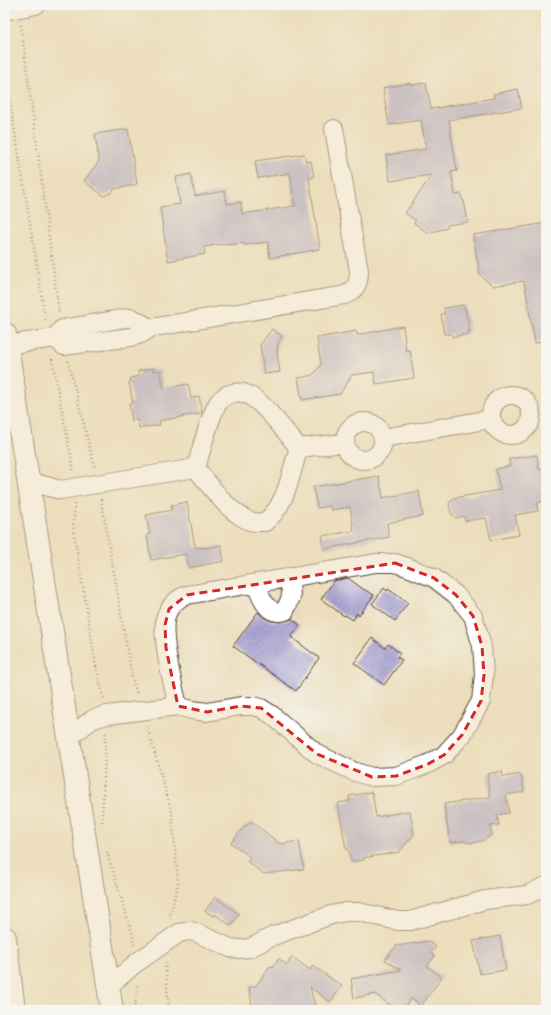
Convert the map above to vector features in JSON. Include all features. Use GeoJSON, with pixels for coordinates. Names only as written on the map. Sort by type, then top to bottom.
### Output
{"type":"FeatureCollection","features":[{"type":"Feature","properties":{"kind":"main road"},"geometry":{"type":"LineString","coordinates":[[6,340],[112,1010]]}},
{"type":"Feature","properties":{"kind":"main road"},"geometry":{"type":"LineString","coordinates":[[5,938],[14,1010]]}},
{"type":"Feature","properties":{"kind":"street"},"geometry":{"type":"LineString","coordinates":[[12,9],[36,5]]}},
{"type":"Feature","properties":{"kind":"street"},"geometry":{"type":"LineString","coordinates":[[6,340],[131,337],[141,334],[150,328],[345,295],[356,288],[359,279],[359,267],[334,129]]}},
{"type":"Feature","properties":{"kind":"street"},"geometry":{"type":"LineString","coordinates":[[196,468],[211,419],[218,403],[227,395],[236,392],[250,395],[261,404],[299,448]]}},
{"type":"Feature","properties":{"kind":"street"},"geometry":{"type":"LineString","coordinates":[[510,395],[517,396],[528,405],[538,410],[524,430],[518,434],[504,434],[498,431],[491,419],[493,406],[498,400],[510,395]]}},
{"type":"Feature","properties":{"kind":"street"},"geometry":{"type":"LineString","coordinates":[[383,438],[491,419]]}},
{"type":"Feature","properties":{"kind":"street"},"geometry":{"type":"LineString","coordinates":[[365,421],[377,427],[383,438],[380,451],[369,459],[362,460],[356,459],[350,455],[344,443],[345,436],[352,425],[365,421]]}},
{"type":"Feature","properties":{"kind":"street"},"geometry":{"type":"LineString","coordinates":[[299,448],[344,443]]}},
{"type":"Feature","properties":{"kind":"street"},"geometry":{"type":"LineString","coordinates":[[196,468],[210,486],[237,513],[248,520],[265,522],[275,513],[282,501],[299,448]]}},
{"type":"Feature","properties":{"kind":"street"},"geometry":{"type":"LineString","coordinates":[[32,507],[69,489],[196,468]]}},
{"type":"Feature","properties":{"kind":"street"},"geometry":{"type":"LineString","coordinates":[[28,481],[69,489]]}},
{"type":"Feature","properties":{"kind":"street"},"geometry":{"type":"LineString","coordinates":[[69,737],[100,717],[178,706],[207,712],[242,706],[253,706],[261,708],[272,715],[317,754],[355,772],[372,777],[396,776],[428,764],[444,755],[462,735],[481,701],[484,675],[482,646],[473,616],[456,595],[434,578],[395,563],[376,563],[187,595],[178,599],[169,609],[165,625],[166,648],[178,706]]}},
{"type":"Feature","properties":{"kind":"street"},"geometry":{"type":"LineString","coordinates":[[256,583],[259,593],[267,606],[271,610],[280,613],[285,611],[291,598],[290,577]]}},
{"type":"Feature","properties":{"kind":"street"},"geometry":{"type":"LineString","coordinates":[[64,704],[100,717]]}},
{"type":"Feature","properties":{"kind":"street"},"geometry":{"type":"LineString","coordinates":[[109,986],[136,963],[164,942],[179,933],[189,931],[195,932],[230,948],[250,948],[273,936],[331,915],[346,912],[359,912],[398,921],[410,921],[485,900],[527,894],[546,886]]}},
{"type":"Feature","properties":{"kind":"path"},"geometry":{"type":"LineString","coordinates":[[12,9],[57,338],[73,527],[96,666],[100,717],[102,828]]}},
{"type":"Feature","properties":{"kind":"path"},"geometry":{"type":"LineString","coordinates":[[5,70],[57,338],[98,483],[132,677],[172,813],[178,883],[164,942],[169,1010]]}},
{"type":"Feature","properties":{"kind":"path"},"geometry":{"type":"LineString","coordinates":[[106,850],[134,936],[137,991],[134,1010]]}},
{"type":"Feature","properties":{"kind":"highlighted area"},"geometry":{"type":"Polygon","coordinates":[[[395,563],[434,578],[456,595],[473,616],[482,646],[484,675],[481,701],[462,735],[444,755],[428,764],[396,776],[372,777],[317,754],[261,708],[241,706],[207,712],[178,706],[166,648],[165,625],[169,609],[187,595],[395,563]]]}},
{"type":"Feature","properties":{"kind":"building"},"geometry":{"type":"Polygon","coordinates":[[[411,83],[411,85],[426,83],[431,109],[494,98],[493,94],[518,89],[522,108],[449,120],[457,171],[451,172],[455,195],[461,194],[464,201],[468,222],[447,225],[447,228],[428,233],[414,223],[416,221],[405,213],[432,175],[390,181],[386,155],[426,149],[421,120],[389,125],[383,88],[411,83]]]}},
{"type":"Feature","properties":{"kind":"building"},"geometry":{"type":"Polygon","coordinates":[[[128,129],[137,184],[114,189],[112,192],[104,196],[84,181],[99,161],[95,134],[128,129]]]}},
{"type":"Feature","properties":{"kind":"building"},"geometry":{"type":"Polygon","coordinates":[[[304,154],[306,162],[311,161],[314,177],[309,178],[320,249],[270,258],[268,242],[244,245],[243,243],[228,245],[228,243],[204,247],[205,254],[168,261],[160,207],[180,204],[176,177],[191,174],[195,196],[225,191],[227,204],[241,202],[242,214],[295,206],[290,173],[258,178],[255,161],[304,154]]]}},
{"type":"Feature","properties":{"kind":"building"},"geometry":{"type":"Polygon","coordinates":[[[546,223],[546,341],[535,343],[524,281],[493,286],[480,275],[473,235],[546,223]]]}},
{"type":"Feature","properties":{"kind":"building"},"geometry":{"type":"Polygon","coordinates":[[[464,305],[470,331],[468,331],[469,334],[452,337],[452,334],[444,334],[441,314],[445,313],[444,308],[464,305]]]}},
{"type":"Feature","properties":{"kind":"building"},"geometry":{"type":"Polygon","coordinates":[[[403,326],[406,351],[410,350],[414,378],[376,384],[374,372],[352,375],[340,394],[302,400],[298,378],[313,375],[321,365],[317,338],[356,331],[357,335],[403,326]]]}},
{"type":"Feature","properties":{"kind":"building"},"geometry":{"type":"Polygon","coordinates":[[[272,329],[282,336],[278,343],[277,353],[280,372],[264,374],[260,345],[272,329]]]}},
{"type":"Feature","properties":{"kind":"building"},"geometry":{"type":"Polygon","coordinates":[[[153,368],[153,371],[160,370],[164,388],[188,384],[191,398],[199,396],[202,413],[159,421],[160,425],[139,428],[138,420],[132,421],[129,403],[133,403],[129,382],[131,381],[130,378],[139,376],[138,371],[153,368]]]}},
{"type":"Feature","properties":{"kind":"building"},"geometry":{"type":"Polygon","coordinates":[[[537,455],[539,470],[546,468],[546,501],[537,503],[538,511],[515,515],[519,535],[491,540],[486,518],[465,521],[464,516],[456,518],[451,514],[449,503],[454,498],[500,490],[496,469],[510,466],[509,459],[537,455]]]}},
{"type":"Feature","properties":{"kind":"building"},"geometry":{"type":"Polygon","coordinates":[[[379,476],[383,498],[419,491],[423,516],[387,523],[389,537],[324,549],[322,536],[354,531],[350,507],[331,510],[330,506],[317,508],[313,487],[379,476]]]}},
{"type":"Feature","properties":{"kind":"building"},"geometry":{"type":"Polygon","coordinates":[[[187,502],[195,547],[206,548],[221,545],[224,561],[189,568],[186,554],[151,560],[147,535],[150,534],[146,515],[172,510],[171,505],[187,502]]]}},
{"type":"Feature","properties":{"kind":"building"},"geometry":{"type":"Polygon","coordinates":[[[348,578],[374,595],[359,615],[357,613],[353,620],[345,615],[344,616],[321,599],[334,581],[348,578]]]}},
{"type":"Feature","properties":{"kind":"building"},"geometry":{"type":"Polygon","coordinates":[[[384,588],[387,591],[388,589],[408,603],[395,621],[372,604],[384,588]]]}},
{"type":"Feature","properties":{"kind":"building"},"geometry":{"type":"Polygon","coordinates":[[[258,612],[263,617],[271,621],[280,622],[292,619],[300,625],[291,637],[319,658],[296,691],[233,646],[258,612]]]}},
{"type":"Feature","properties":{"kind":"building"},"geometry":{"type":"Polygon","coordinates":[[[372,638],[385,648],[388,644],[400,653],[397,657],[402,660],[384,685],[354,663],[372,638]]]}},
{"type":"Feature","properties":{"kind":"building"},"geometry":{"type":"Polygon","coordinates":[[[502,771],[503,777],[521,774],[524,792],[506,795],[509,813],[497,815],[499,825],[490,826],[492,835],[482,841],[470,843],[462,841],[450,843],[444,804],[490,797],[487,774],[502,771]]]}},
{"type":"Feature","properties":{"kind":"building"},"geometry":{"type":"Polygon","coordinates":[[[372,792],[376,817],[410,811],[414,834],[399,852],[363,858],[364,860],[351,862],[348,849],[346,849],[338,803],[350,801],[349,796],[372,792]]]}},
{"type":"Feature","properties":{"kind":"building"},"geometry":{"type":"Polygon","coordinates":[[[251,821],[280,844],[299,841],[304,869],[264,874],[247,861],[250,857],[231,843],[245,825],[247,826],[251,821]]]}},
{"type":"Feature","properties":{"kind":"building"},"geometry":{"type":"Polygon","coordinates":[[[215,897],[239,914],[231,926],[216,915],[213,916],[205,911],[215,897]]]}},
{"type":"Feature","properties":{"kind":"building"},"geometry":{"type":"Polygon","coordinates":[[[500,936],[506,970],[480,974],[473,941],[500,936]]]}},
{"type":"Feature","properties":{"kind":"building"},"geometry":{"type":"Polygon","coordinates":[[[428,941],[436,947],[431,953],[435,956],[427,966],[442,977],[421,1006],[411,998],[403,1010],[397,1010],[375,994],[354,998],[351,979],[401,970],[385,960],[396,946],[428,941]]]}},
{"type":"Feature","properties":{"kind":"building"},"geometry":{"type":"Polygon","coordinates":[[[292,957],[310,970],[313,966],[342,986],[330,1002],[310,987],[316,1010],[253,1010],[249,987],[256,986],[270,966],[273,967],[279,959],[287,965],[292,957]]]}}]}
